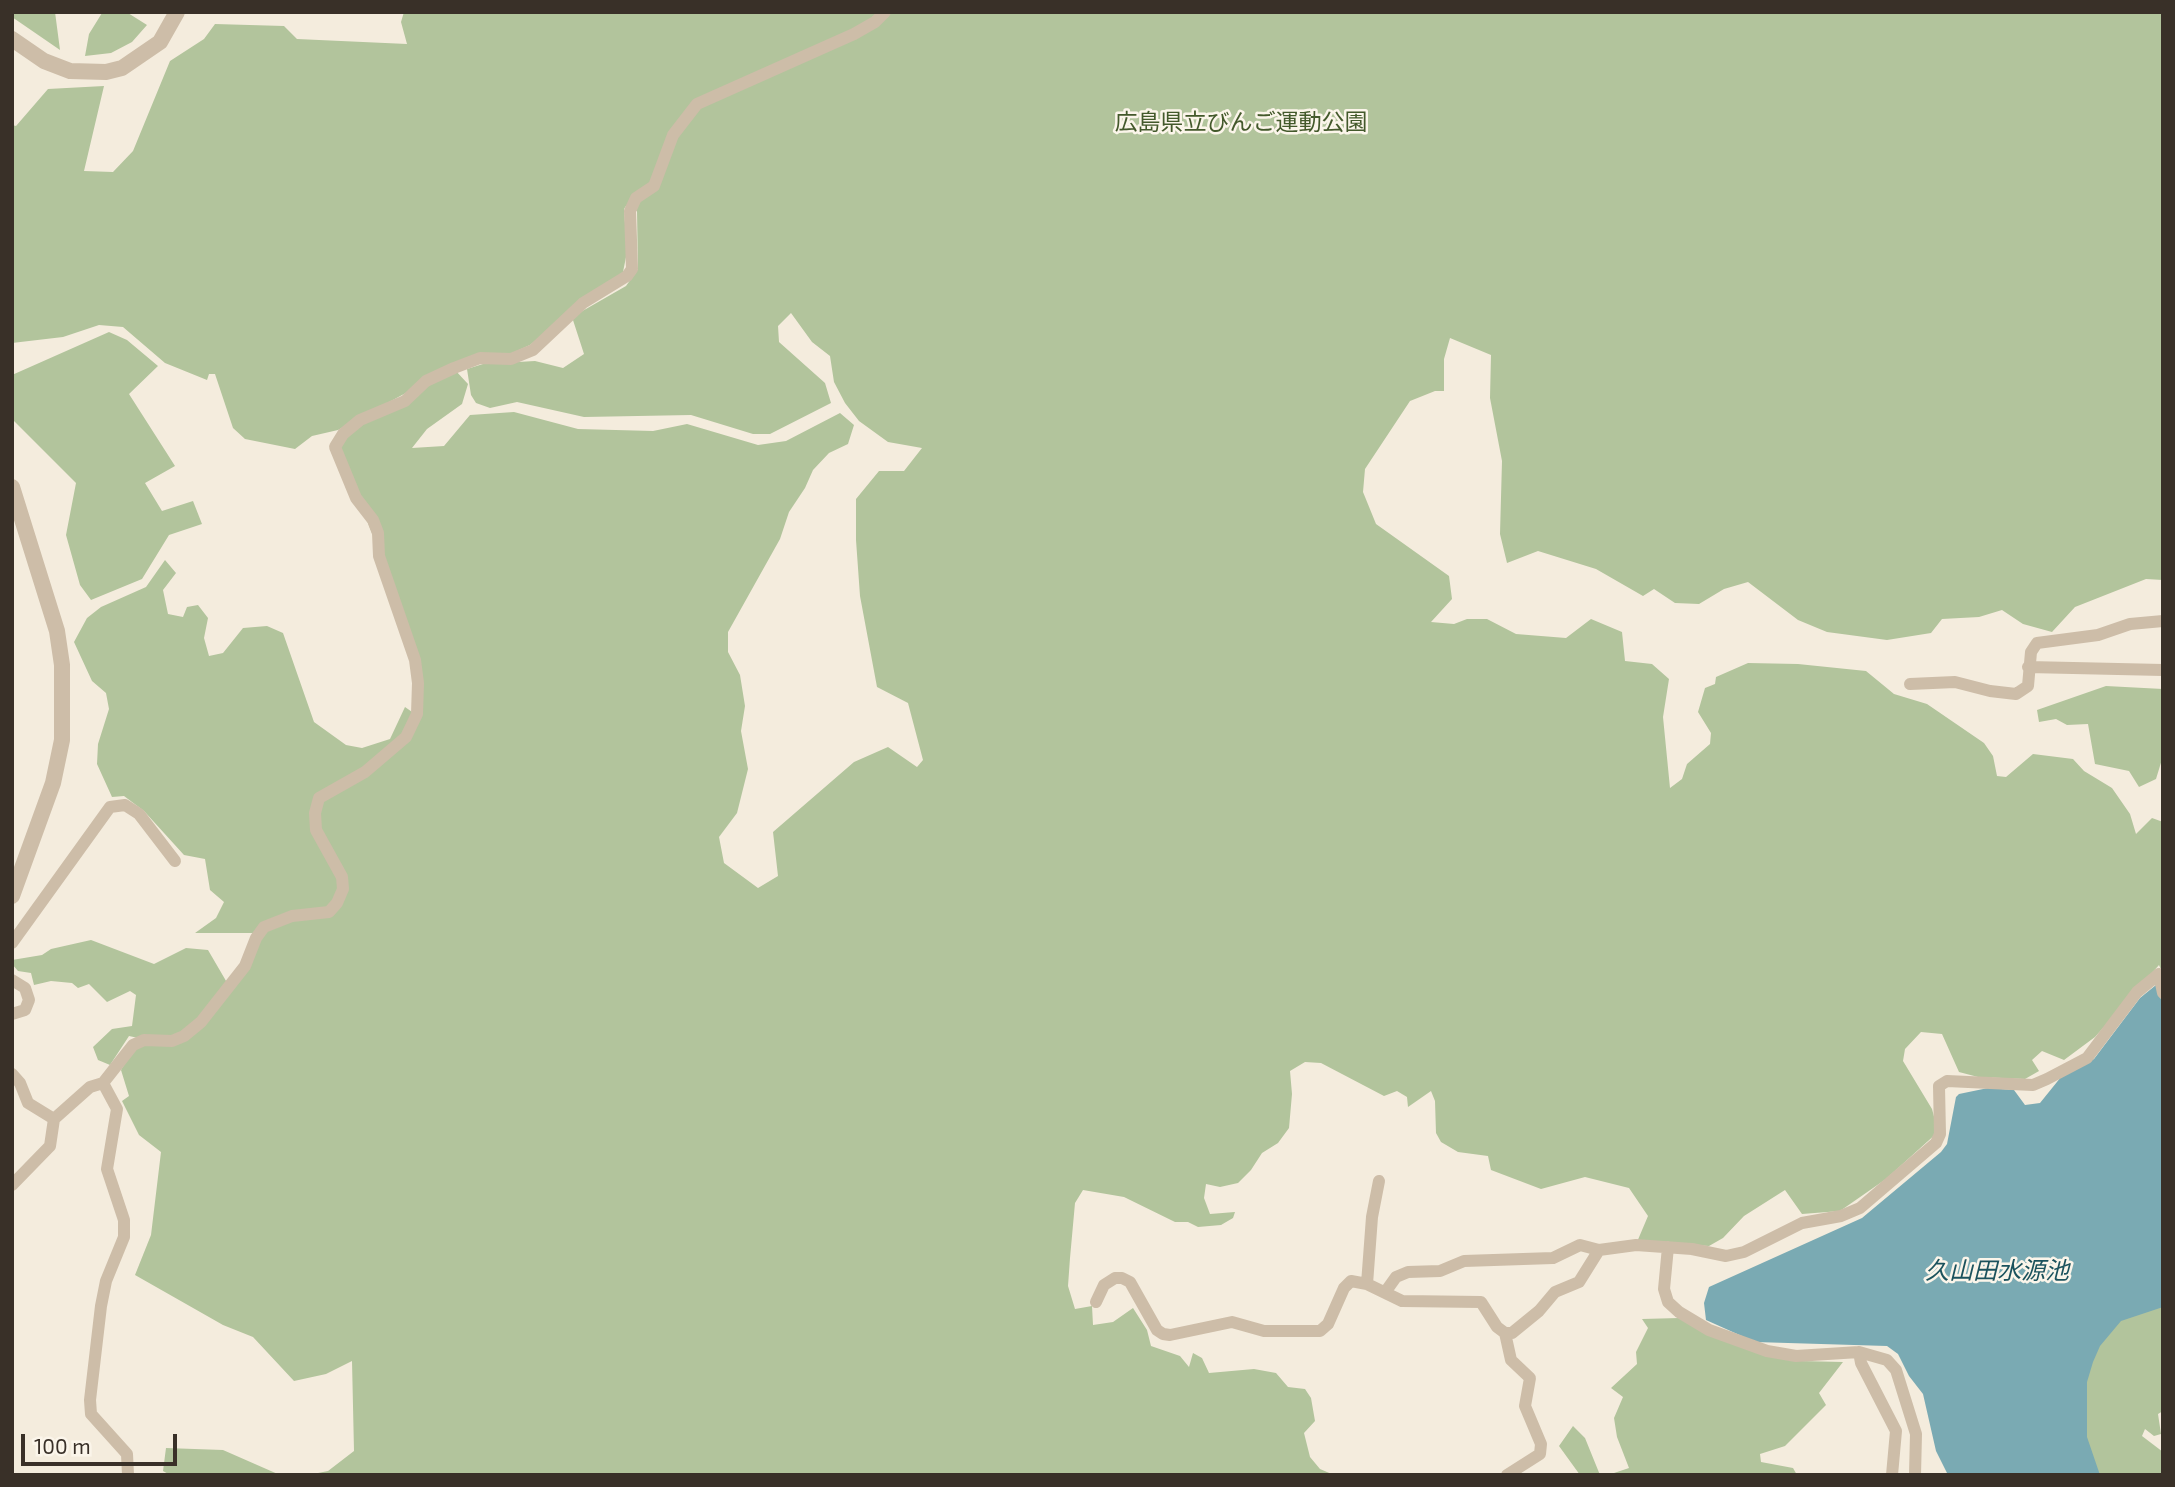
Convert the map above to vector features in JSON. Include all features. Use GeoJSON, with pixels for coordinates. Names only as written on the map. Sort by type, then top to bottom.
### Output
{"type":"FeatureCollection","features":[{"type":"Feature","properties":{"kind":"street"},"geometry":{"type":"LineString","coordinates":[[12,39],[44,61],[70,71],[106,72],[122,68],[160,42],[177,12]]}},
{"type":"Feature","properties":{"kind":"street"},"geometry":{"type":"LineString","coordinates":[[12,1185],[50,1146],[54,1119],[90,1087],[103,1083],[133,1045],[144,1040],[172,1041],[184,1036],[201,1022],[245,966],[264,927],[292,916],[329,912],[337,903],[343,889],[342,877],[316,830],[315,813],[319,799],[384,758],[406,737],[416,714],[415,660],[379,556],[378,533],[342,468],[335,447],[343,434],[360,420],[405,401],[426,381],[454,368],[480,358],[511,359],[533,350],[583,303],[627,276],[632,260],[630,211],[636,198],[654,186],[673,135],[697,104],[854,34],[875,22],[885,12]]}},
{"type":"Feature","properties":{"kind":"street"},"geometry":{"type":"LineString","coordinates":[[12,486],[57,631],[62,665],[62,740],[53,783],[12,896]]}},
{"type":"Feature","properties":{"kind":"street"},"geometry":{"type":"LineString","coordinates":[[1910,684],[1955,681],[1990,691],[2016,694],[2028,686],[2031,652],[2037,643],[2098,635],[2130,624],[2163,621]]}},
{"type":"Feature","properties":{"kind":"street"},"geometry":{"type":"LineString","coordinates":[[2028,667],[2163,670]]}},
{"type":"Feature","properties":{"kind":"street"},"geometry":{"type":"LineString","coordinates":[[12,943],[110,807],[125,805],[139,814],[175,862]]}},
{"type":"Feature","properties":{"kind":"street"},"geometry":{"type":"LineString","coordinates":[[1386,1292],[1396,1277],[1408,1272],[1440,1271],[1464,1261],[1553,1258],[1580,1245],[1599,1250],[1636,1245],[1668,1247],[1726,1256],[1744,1252],[1802,1223],[1841,1216],[1860,1208],[1936,1143],[1940,1134],[1939,1086],[1947,1081],[2033,1085],[2087,1058],[2137,992],[2160,974],[2163,993]]}},
{"type":"Feature","properties":{"kind":"street"},"geometry":{"type":"LineString","coordinates":[[12,980],[26,988],[29,1000],[25,1010],[12,1014]]}},
{"type":"Feature","properties":{"kind":"street"},"geometry":{"type":"LineString","coordinates":[[12,1074],[20,1083],[28,1103],[54,1119]]}},
{"type":"Feature","properties":{"kind":"street"},"geometry":{"type":"LineString","coordinates":[[103,1083],[117,1109],[107,1169],[124,1220],[124,1237],[106,1282],[101,1306],[90,1413],[127,1454],[128,1475]]}},
{"type":"Feature","properties":{"kind":"street"},"geometry":{"type":"LineString","coordinates":[[1367,1284],[1372,1217],[1379,1181]]}},
{"type":"Feature","properties":{"kind":"street"},"geometry":{"type":"LineString","coordinates":[[1668,1247],[1664,1289],[1668,1302],[1709,1330],[1767,1351],[1796,1356],[1859,1352],[1876,1355],[1896,1370],[1916,1434],[1914,1475]]}},
{"type":"Feature","properties":{"kind":"street"},"geometry":{"type":"LineString","coordinates":[[1096,1302],[1104,1285],[1115,1278],[1122,1278],[1130,1282],[1157,1330],[1163,1334],[1170,1335],[1232,1322],[1264,1331],[1320,1331],[1328,1324],[1343,1289],[1351,1281],[1367,1284],[1402,1301],[1482,1302],[1496,1327],[1505,1333],[1512,1332],[1539,1311],[1555,1292],[1579,1282],[1599,1250]]}},
{"type":"Feature","properties":{"kind":"street"},"geometry":{"type":"LineString","coordinates":[[1505,1333],[1511,1360],[1530,1378],[1525,1406],[1541,1444],[1540,1454],[1507,1475]]}},
{"type":"Feature","properties":{"kind":"street"},"geometry":{"type":"LineString","coordinates":[[1859,1352],[1860,1363],[1896,1431],[1892,1475]]}},
{"type":"Feature","properties":{"kind":"green space"},"geometry":{"type":"Polygon","coordinates":[[[12,12],[55,12],[60,50],[12,17],[12,12]]]}},
{"type":"Feature","properties":{"kind":"green space","name":"広島県立びんご運動公園"},"geometry":{"type":"Polygon","coordinates":[[[404,12],[2163,12],[2163,580],[2146,579],[2075,607],[2052,632],[2023,624],[2002,610],[1979,617],[1942,619],[1931,633],[1887,640],[1827,632],[1798,620],[1748,582],[1724,589],[1699,604],[1675,603],[1654,589],[1643,596],[1596,569],[1538,551],[1507,563],[1500,534],[1502,461],[1490,398],[1491,355],[1450,338],[1444,359],[1444,391],[1435,391],[1410,401],[1365,469],[1363,492],[1376,524],[1449,576],[1452,599],[1431,622],[1454,624],[1467,619],[1487,619],[1516,634],[1566,638],[1591,619],[1622,632],[1625,661],[1652,664],[1669,679],[1663,717],[1670,788],[1682,779],[1687,764],[1710,744],[1711,733],[1698,712],[1705,688],[1715,684],[1716,677],[1748,663],[1798,664],[1866,671],[1894,694],[1927,704],[1984,743],[1993,756],[1997,776],[2006,777],[2033,754],[2073,759],[2084,771],[2112,788],[2130,814],[2136,834],[2152,818],[2163,822],[2163,974],[2159,965],[2095,1037],[2064,1060],[2042,1051],[2032,1060],[2039,1071],[2025,1079],[1978,1077],[1959,1072],[1942,1034],[1921,1032],[1905,1049],[1903,1061],[1932,1109],[1938,1132],[1886,1179],[1840,1211],[1802,1214],[1785,1190],[1744,1216],[1723,1238],[1709,1246],[1637,1242],[1648,1216],[1629,1188],[1585,1177],[1541,1189],[1491,1170],[1488,1156],[1458,1152],[1441,1142],[1436,1133],[1435,1101],[1431,1091],[1408,1107],[1407,1097],[1397,1091],[1384,1096],[1321,1063],[1305,1062],[1290,1071],[1292,1094],[1289,1128],[1278,1143],[1262,1153],[1238,1183],[1220,1187],[1206,1184],[1204,1198],[1210,1214],[1235,1212],[1233,1218],[1221,1225],[1198,1227],[1188,1222],[1175,1222],[1124,1197],[1083,1190],[1075,1203],[1068,1286],[1075,1309],[1092,1306],[1093,1325],[1113,1322],[1133,1308],[1147,1330],[1151,1346],[1180,1356],[1189,1367],[1193,1353],[1202,1358],[1209,1373],[1254,1369],[1276,1373],[1288,1387],[1305,1389],[1311,1398],[1315,1421],[1304,1433],[1310,1457],[1320,1469],[1334,1475],[308,1475],[328,1471],[354,1451],[352,1361],[326,1374],[294,1381],[253,1337],[223,1325],[135,1275],[151,1235],[161,1152],[139,1135],[122,1101],[129,1096],[121,1070],[134,1047],[186,1038],[266,929],[293,918],[330,915],[346,889],[319,829],[321,800],[408,738],[420,683],[381,556],[338,447],[344,435],[427,383],[455,370],[468,384],[462,404],[427,429],[412,448],[444,446],[470,415],[514,412],[578,429],[653,431],[687,424],[758,445],[786,441],[840,413],[854,425],[848,444],[829,453],[813,470],[789,512],[780,539],[728,632],[728,652],[740,675],[745,706],[741,731],[748,769],[737,813],[719,837],[724,863],[758,888],[778,876],[773,832],[854,762],[888,747],[917,767],[923,760],[908,703],[877,687],[860,596],[856,540],[856,499],[879,471],[904,471],[922,448],[888,442],[859,421],[834,382],[830,356],[812,342],[791,313],[778,326],[779,342],[825,383],[831,403],[770,434],[753,434],[691,415],[584,417],[517,402],[490,408],[476,403],[471,395],[467,369],[483,364],[535,361],[563,368],[584,354],[572,317],[626,286],[638,269],[637,211],[626,206],[624,209],[627,252],[623,272],[530,345],[510,354],[479,353],[338,430],[312,436],[295,449],[245,439],[233,428],[215,374],[209,374],[207,380],[165,363],[123,327],[99,325],[63,337],[12,343],[12,125],[16,126],[48,89],[104,86],[84,171],[113,172],[133,151],[170,61],[204,39],[215,24],[284,26],[297,39],[407,44],[401,22],[404,12]]]}},
{"type":"Feature","properties":{"kind":"green space"},"geometry":{"type":"Polygon","coordinates":[[[102,13],[128,13],[147,25],[132,42],[111,53],[85,56],[89,34],[102,13]]]}},
{"type":"Feature","properties":{"kind":"green space"},"geometry":{"type":"Polygon","coordinates":[[[109,332],[127,340],[158,366],[129,394],[175,466],[145,483],[162,511],[193,501],[202,524],[169,535],[142,579],[91,600],[80,585],[66,535],[76,483],[12,419],[12,375],[109,332]]]}},
{"type":"Feature","properties":{"kind":"green space"},"geometry":{"type":"Polygon","coordinates":[[[165,560],[176,573],[163,590],[168,614],[183,617],[187,607],[198,605],[208,618],[204,638],[209,656],[223,653],[243,628],[267,626],[283,633],[314,722],[346,745],[362,748],[390,739],[405,707],[415,714],[404,736],[383,757],[317,798],[313,813],[342,889],[328,911],[254,933],[195,933],[216,918],[224,902],[210,890],[205,859],[184,855],[144,811],[124,796],[112,797],[97,764],[98,744],[109,709],[106,693],[92,681],[74,642],[87,618],[101,607],[146,587],[165,560]]]}},
{"type":"Feature","properties":{"kind":"green space"},"geometry":{"type":"Polygon","coordinates":[[[2106,686],[2163,689],[2163,756],[2156,779],[2139,787],[2129,771],[2095,764],[2088,724],[2067,725],[2056,719],[2039,722],[2037,710],[2106,686]]]}},
{"type":"Feature","properties":{"kind":"green space"},"geometry":{"type":"Polygon","coordinates":[[[91,940],[154,964],[186,948],[208,950],[229,986],[183,1035],[143,1039],[129,1036],[110,1065],[98,1060],[93,1047],[112,1029],[132,1026],[136,995],[130,991],[107,1002],[89,984],[78,988],[72,983],[51,981],[34,985],[31,973],[18,971],[12,964],[12,960],[42,955],[51,949],[91,940]]]}},
{"type":"Feature","properties":{"kind":"green space"},"geometry":{"type":"Polygon","coordinates":[[[2163,1296],[2163,1411],[2158,1414],[2161,1434],[2154,1436],[2145,1429],[2142,1436],[2163,1452],[2163,1475],[2100,1475],[2087,1464],[2076,1401],[2087,1340],[2163,1296]]]}},
{"type":"Feature","properties":{"kind":"green space"},"geometry":{"type":"Polygon","coordinates":[[[1679,1318],[1800,1361],[1843,1362],[1819,1393],[1826,1405],[1785,1446],[1760,1454],[1761,1462],[1793,1468],[1797,1475],[1608,1475],[1629,1468],[1617,1437],[1614,1418],[1623,1397],[1611,1388],[1637,1364],[1636,1352],[1648,1328],[1642,1319],[1679,1318]]]}},
{"type":"Feature","properties":{"kind":"green space"},"geometry":{"type":"Polygon","coordinates":[[[1573,1426],[1585,1438],[1600,1475],[1580,1475],[1559,1446],[1573,1426]]]}},
{"type":"Feature","properties":{"kind":"green space"},"geometry":{"type":"Polygon","coordinates":[[[166,1448],[223,1450],[280,1475],[170,1475],[163,1471],[166,1448]]]}},
{"type":"Feature","properties":{"kind":"water","name":"久山田水源池"},"geometry":{"type":"Polygon","coordinates":[[[2156,985],[2163,1005],[2163,1307],[2121,1321],[2100,1346],[2093,1362],[2087,1382],[2087,1437],[2100,1475],[1948,1475],[1936,1451],[1923,1394],[1909,1376],[1898,1354],[1887,1346],[1755,1342],[1706,1320],[1704,1303],[1709,1287],[1862,1218],[1941,1152],[1947,1144],[1956,1097],[1959,1094],[1988,1088],[2014,1090],[2025,1105],[2040,1103],[2061,1077],[2094,1059],[2140,998],[2156,985]]]}}]}
